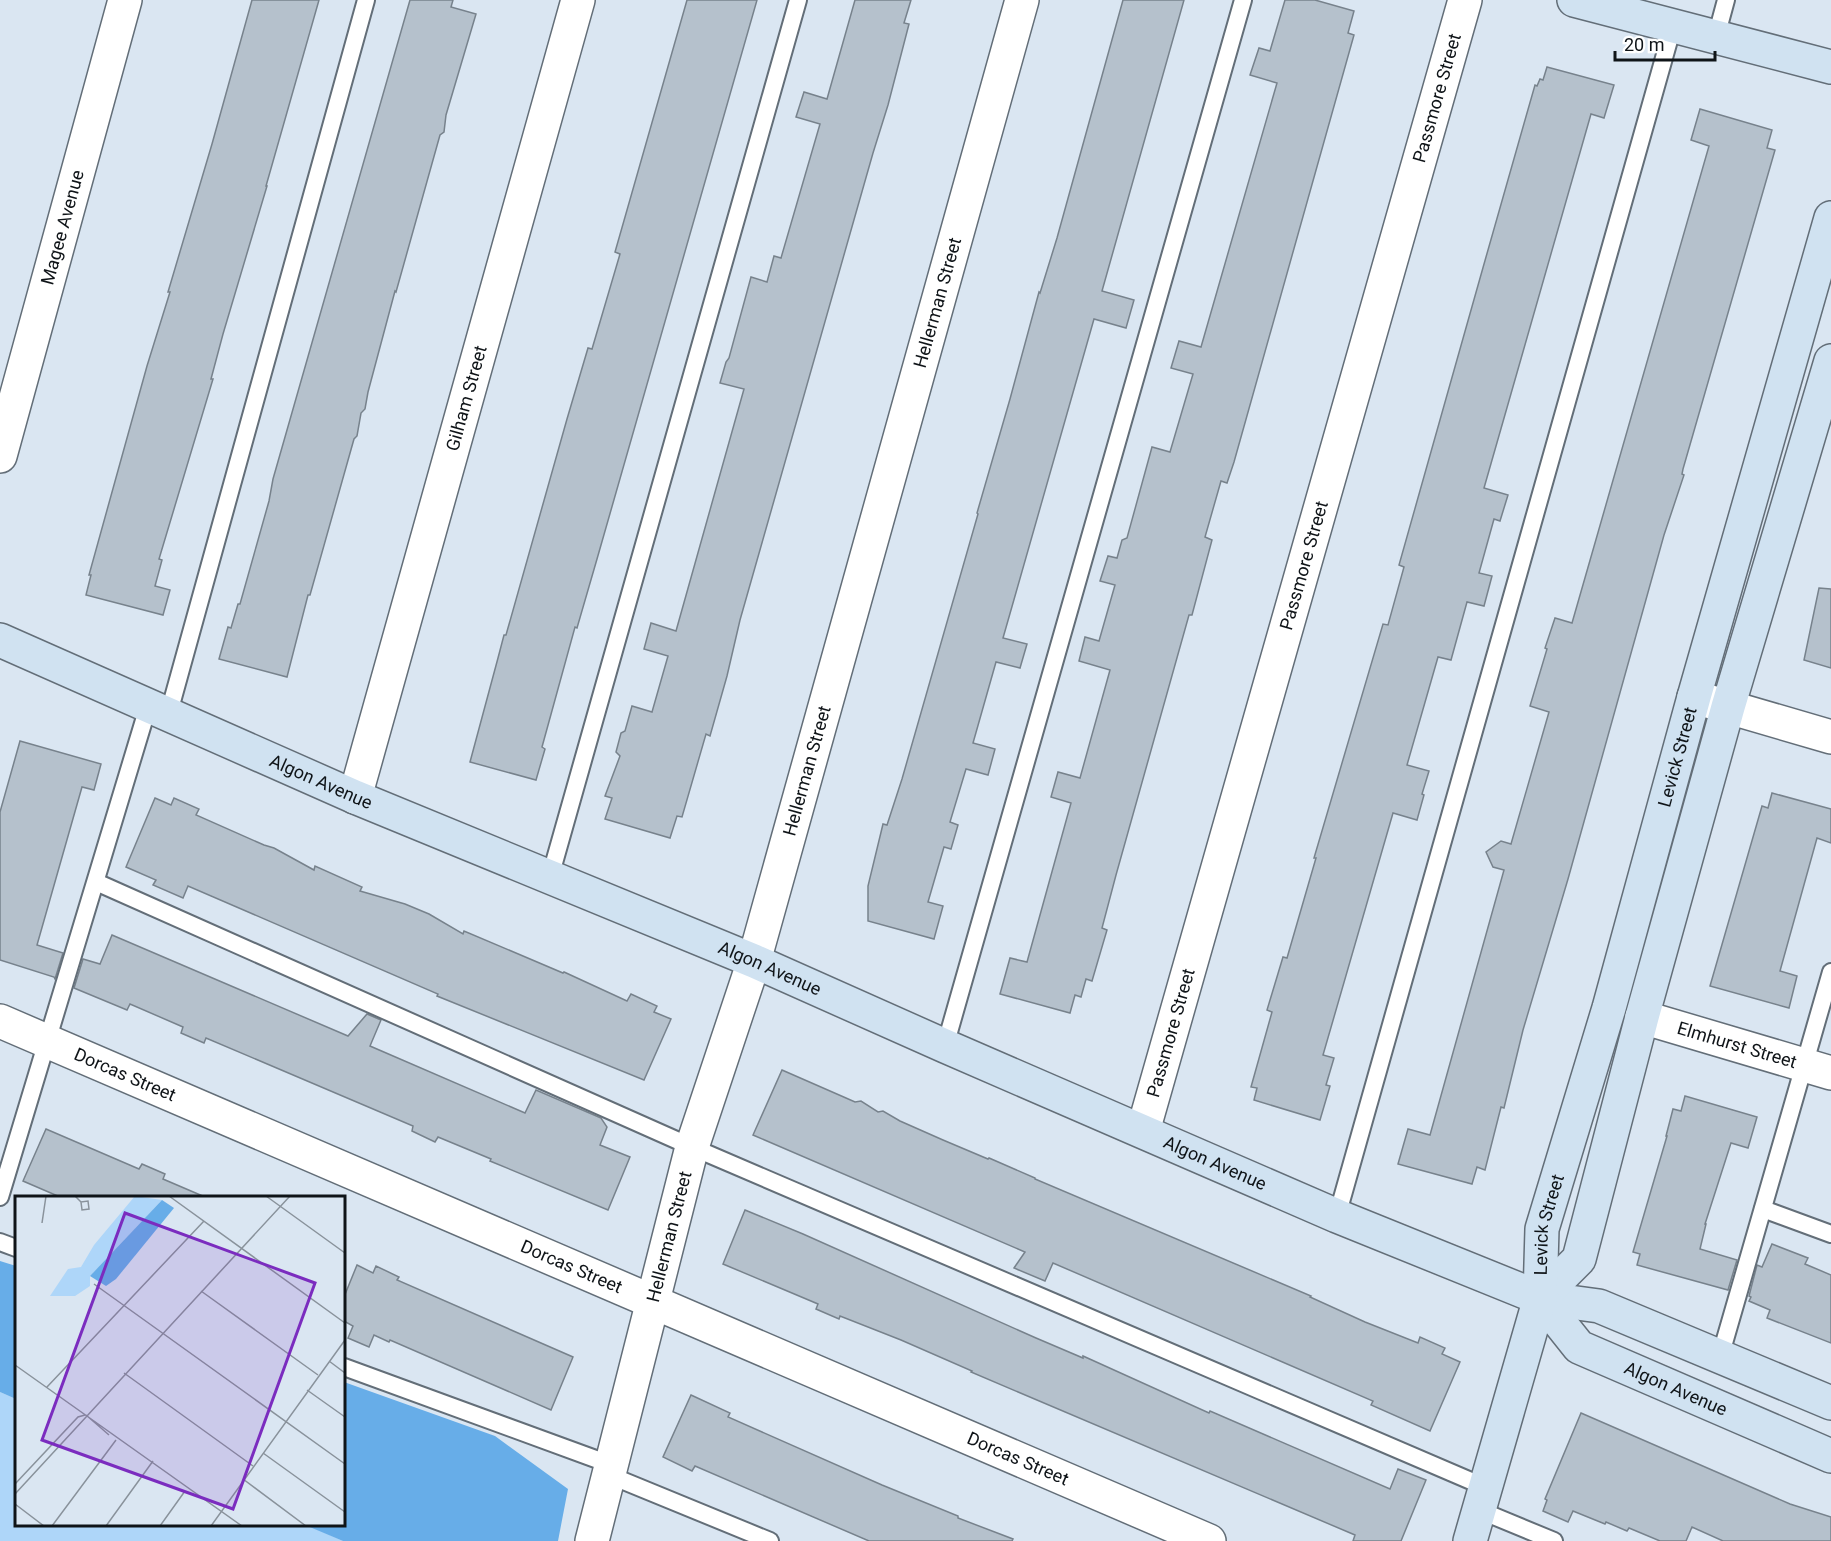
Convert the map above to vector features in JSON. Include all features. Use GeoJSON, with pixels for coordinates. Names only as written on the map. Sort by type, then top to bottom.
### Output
{"type":"FeatureCollection","features":[{"type":"Feature","properties":{"kind":"street","name":"Magee Avenue"},"geometry":{"type":"LineString","coordinates":[[0,456],[125,0]]}},
{"type":"Feature","properties":{"kind":"street","name":"Gilham Street"},"geometry":{"type":"LineString","coordinates":[[355,797],[579,0]]}},
{"type":"Feature","properties":{"kind":"street","name":"Hellerman Street"},"geometry":{"type":"LineString","coordinates":[[592,1541],[692,1147],[754,961],[1022,0]]}},
{"type":"Feature","properties":{"kind":"street","name":"Passmore Street"},"geometry":{"type":"LineString","coordinates":[[1143,1131],[1465,0]]}},
{"type":"Feature","properties":{"kind":"street"},"geometry":{"type":"LineString","coordinates":[[1587,2],[1831,67]]}},
{"type":"Feature","properties":{"kind":"street","name":"Levick Street"},"geometry":{"type":"LineString","coordinates":[[1470,1541],[1540,1298],[1542,1229],[1609,1008],[1694,697],[1831,218]]}},
{"type":"Feature","properties":{"kind":"street","name":"Levick Street"},"geometry":{"type":"LineString","coordinates":[[1540,1298],[1579,1259],[1642,1017],[1728,707],[1828,381]]}},
{"type":"Feature","properties":{"kind":"street","name":"Algon Avenue"},"geometry":{"type":"LineString","coordinates":[[0,640],[158,712],[355,797],[754,961],[1337,1216],[1540,1298],[1599,1306],[1831,1404]]}},
{"type":"Feature","properties":{"kind":"street"},"geometry":{"type":"LineString","coordinates":[[1694,697],[1831,737]]}},
{"type":"Feature","properties":{"kind":"street","name":"Elmhurst Street"},"geometry":{"type":"LineString","coordinates":[[1642,1017],[1818,1069]]}},
{"type":"Feature","properties":{"kind":"street","name":"Dorcas Street"},"geometry":{"type":"LineString","coordinates":[[0,1021],[1209,1541]]}},
{"type":"Feature","properties":{"kind":"street","name":"Algon Avenue"},"geometry":{"type":"LineString","coordinates":[[1540,1298],[1579,1347],[1831,1456]]}},
{"type":"Feature","properties":{"kind":"lane"},"geometry":{"type":"LineString","coordinates":[[0,1197],[96,882],[158,712],[366,0]]}},
{"type":"Feature","properties":{"kind":"lane"},"geometry":{"type":"LineString","coordinates":[[550,877],[798,0]]}},
{"type":"Feature","properties":{"kind":"lane"},"geometry":{"type":"LineString","coordinates":[[945,1046],[1243,0]]}},
{"type":"Feature","properties":{"kind":"lane"},"geometry":{"type":"LineString","coordinates":[[1716,37],[1726,0]]}},
{"type":"Feature","properties":{"kind":"lane"},"geometry":{"type":"LineString","coordinates":[[1337,1216],[1673,26]]}},
{"type":"Feature","properties":{"kind":"lane"},"geometry":{"type":"LineString","coordinates":[[96,882],[1482,1499],[1554,1541]]}},
{"type":"Feature","properties":{"kind":"lane"},"geometry":{"type":"LineString","coordinates":[[1720,1357],[1763,1209],[1818,1069],[1831,972]]}},
{"type":"Feature","properties":{"kind":"lane"},"geometry":{"type":"LineString","coordinates":[[1763,1209],[1831,1234]]}},
{"type":"Feature","properties":{"kind":"lane"},"geometry":{"type":"LineString","coordinates":[[0,1242],[15,1248]]}},
{"type":"Feature","properties":{"kind":"lane"},"geometry":{"type":"LineString","coordinates":[[345,1367],[610,1470],[770,1541]]}},
{"type":"Feature","properties":{"kind":"shaded area"},"geometry":{"type":"Polygon","coordinates":[[[0,1261],[15,1266],[15,1399],[0,1392],[0,1261]]]}},
{"type":"Feature","properties":{"kind":"shaded area"},"geometry":{"type":"Polygon","coordinates":[[[345,1382],[495,1436],[568,1489],[558,1541],[343,1541],[307,1526],[345,1526],[345,1382]]]}},
{"type":"Feature","properties":{"kind":"shaded area"},"geometry":{"type":"Polygon","coordinates":[[[0,1392],[15,1399],[15,1526],[309,1526],[343,1541],[0,1541],[0,1392]]]}},
{"type":"Feature","properties":{"kind":"building"},"geometry":{"type":"Polygon","coordinates":[[[252,0],[319,0],[223,334],[211,379],[213,379],[159,559],[162,560],[155,586],[170,590],[163,615],[86,595],[91,575],[89,575],[147,366],[252,0]]]}},
{"type":"Feature","properties":{"kind":"building"},"geometry":{"type":"Polygon","coordinates":[[[410,0],[453,0],[451,7],[476,14],[446,115],[444,132],[440,135],[395,291],[365,409],[361,413],[357,436],[354,439],[310,595],[308,595],[287,677],[219,659],[228,627],[231,628],[238,604],[240,604],[273,479],[410,0]]]}},
{"type":"Feature","properties":{"kind":"building"},"geometry":{"type":"Polygon","coordinates":[[[687,0],[757,0],[577,628],[575,627],[542,747],[545,749],[536,780],[470,762],[504,635],[506,635],[567,419],[588,348],[592,349],[620,254],[615,252],[687,0]]]}},
{"type":"Feature","properties":{"kind":"building"},"geometry":{"type":"Polygon","coordinates":[[[855,0],[911,0],[904,23],[909,24],[888,105],[740,620],[710,736],[706,734],[682,817],[677,816],[670,838],[605,819],[612,798],[605,796],[620,756],[616,752],[632,706],[652,712],[668,656],[644,649],[651,623],[676,631],[744,389],[720,383],[751,277],[767,282],[774,256],[781,258],[820,124],[796,117],[804,92],[827,99],[855,0]]]}},
{"type":"Feature","properties":{"kind":"building"},"geometry":{"type":"Polygon","coordinates":[[[1123,0],[1184,0],[1102,291],[1134,300],[1126,328],[1094,319],[1003,638],[1027,644],[1020,668],[996,662],[973,743],[995,749],[988,775],[966,769],[950,822],[958,825],[951,849],[944,847],[928,902],[943,906],[934,939],[868,921],[868,886],[883,824],[887,825],[902,779],[1123,0]]]}},
{"type":"Feature","properties":{"kind":"building"},"geometry":{"type":"Polygon","coordinates":[[[1285,0],[1315,0],[1354,11],[1348,33],[1354,35],[1234,462],[1227,483],[1221,481],[1205,537],[1212,540],[1116,875],[1102,928],[1107,930],[1092,981],[1086,979],[1081,997],[1075,995],[1070,1013],[1000,994],[1010,958],[1027,962],[1071,803],[1051,797],[1058,772],[1080,778],[1110,670],[1079,661],[1085,637],[1099,641],[1115,585],[1100,581],[1108,556],[1117,558],[1122,540],[1127,538],[1152,447],[1170,452],[1193,374],[1171,368],[1179,341],[1201,347],[1277,83],[1250,75],[1259,48],[1270,51],[1285,0]]]}},
{"type":"Feature","properties":{"kind":"building"},"geometry":{"type":"Polygon","coordinates":[[[1547,67],[1614,85],[1604,118],[1591,114],[1484,488],[1508,495],[1500,521],[1494,519],[1479,573],[1492,576],[1484,606],[1467,602],[1451,660],[1438,657],[1407,765],[1429,771],[1422,794],[1424,795],[1417,820],[1393,813],[1323,1055],[1334,1058],[1326,1085],[1330,1086],[1320,1120],[1254,1100],[1257,1088],[1251,1087],[1272,1012],[1267,1010],[1283,957],[1287,958],[1383,624],[1388,625],[1404,567],[1399,565],[1535,85],[1537,86],[1540,79],[1543,80],[1547,67]]]}},
{"type":"Feature","properties":{"kind":"building"},"geometry":{"type":"Polygon","coordinates":[[[1700,109],[1772,130],[1767,148],[1775,150],[1683,469],[1682,474],[1684,475],[1664,535],[1568,879],[1523,1030],[1504,1108],[1501,1107],[1485,1170],[1477,1167],[1472,1184],[1398,1164],[1408,1129],[1430,1135],[1504,870],[1493,867],[1486,852],[1501,841],[1511,844],[1549,712],[1530,706],[1547,649],[1545,648],[1555,618],[1572,623],[1709,146],[1691,140],[1700,109]]]}},
{"type":"Feature","properties":{"kind":"building"},"geometry":{"type":"Polygon","coordinates":[[[1819,588],[1831,589],[1831,668],[1804,660],[1819,588]]]}},
{"type":"Feature","properties":{"kind":"building"},"geometry":{"type":"Polygon","coordinates":[[[20,741],[101,764],[94,790],[82,787],[37,945],[63,953],[55,979],[0,960],[0,812],[20,741]]]}},
{"type":"Feature","properties":{"kind":"building"},"geometry":{"type":"Polygon","coordinates":[[[1772,793],[1831,809],[1831,843],[1817,838],[1780,971],[1797,976],[1789,1008],[1710,986],[1762,806],[1768,808],[1772,793]]]}},
{"type":"Feature","properties":{"kind":"building"},"geometry":{"type":"Polygon","coordinates":[[[155,798],[171,805],[174,798],[199,809],[196,815],[274,848],[314,870],[315,866],[362,887],[360,891],[405,904],[429,914],[463,934],[464,931],[627,1001],[631,994],[657,1006],[654,1012],[671,1019],[644,1080],[437,996],[438,994],[188,886],[183,898],[153,885],[156,880],[126,867],[155,798]]]}},
{"type":"Feature","properties":{"kind":"building"},"geometry":{"type":"Polygon","coordinates":[[[112,935],[348,1036],[367,1014],[381,1020],[370,1046],[525,1113],[536,1090],[601,1118],[607,1127],[600,1145],[630,1157],[608,1210],[438,1137],[435,1142],[412,1131],[413,1126],[206,1038],[204,1043],[181,1033],[183,1027],[130,1004],[127,1010],[74,988],[83,959],[100,964],[112,935]]]}},
{"type":"Feature","properties":{"kind":"building"},"geometry":{"type":"Polygon","coordinates":[[[782,1070],[855,1102],[861,1101],[878,1112],[883,1111],[943,1140],[1311,1296],[1365,1322],[1418,1343],[1420,1337],[1445,1348],[1442,1354],[1460,1362],[1430,1431],[1371,1405],[1373,1401],[1053,1263],[1045,1281],[1014,1268],[1025,1252],[753,1135],[782,1070]]]}},
{"type":"Feature","properties":{"kind":"building"},"geometry":{"type":"Polygon","coordinates":[[[1685,1096],[1757,1117],[1748,1148],[1731,1143],[1705,1224],[1700,1249],[1737,1260],[1728,1290],[1637,1265],[1640,1254],[1633,1252],[1673,1109],[1681,1111],[1685,1096]]]}},
{"type":"Feature","properties":{"kind":"building"},"geometry":{"type":"Polygon","coordinates":[[[46,1129],[139,1169],[142,1164],[165,1174],[163,1179],[203,1196],[58,1196],[23,1181],[46,1129]]]}},
{"type":"Feature","properties":{"kind":"building"},"geometry":{"type":"Polygon","coordinates":[[[745,1210],[1209,1413],[1210,1411],[1390,1489],[1398,1469],[1426,1480],[1401,1541],[1353,1541],[1355,1535],[901,1340],[840,1316],[839,1319],[816,1309],[818,1304],[723,1264],[745,1210]]]}},
{"type":"Feature","properties":{"kind":"building"},"geometry":{"type":"Polygon","coordinates":[[[1772,1244],[1808,1258],[1805,1264],[1831,1275],[1831,1343],[1767,1318],[1770,1310],[1749,1301],[1757,1265],[1762,1267],[1772,1244]]]}},
{"type":"Feature","properties":{"kind":"building"},"geometry":{"type":"Polygon","coordinates":[[[357,1265],[373,1273],[376,1266],[399,1277],[397,1280],[573,1357],[551,1410],[390,1340],[389,1342],[374,1335],[369,1347],[348,1338],[353,1326],[345,1322],[345,1295],[357,1265]]]}},
{"type":"Feature","properties":{"kind":"building"},"geometry":{"type":"Polygon","coordinates":[[[691,1395],[730,1413],[728,1417],[958,1516],[958,1518],[1013,1539],[1012,1541],[869,1541],[695,1466],[692,1471],[663,1457],[691,1395]]]}},
{"type":"Feature","properties":{"kind":"building"},"geometry":{"type":"Polygon","coordinates":[[[1581,1413],[1790,1504],[1831,1517],[1831,1541],[1723,1541],[1692,1527],[1686,1541],[1660,1541],[1629,1528],[1627,1531],[1573,1511],[1568,1522],[1543,1511],[1547,1500],[1545,1499],[1581,1413]]]}}]}
